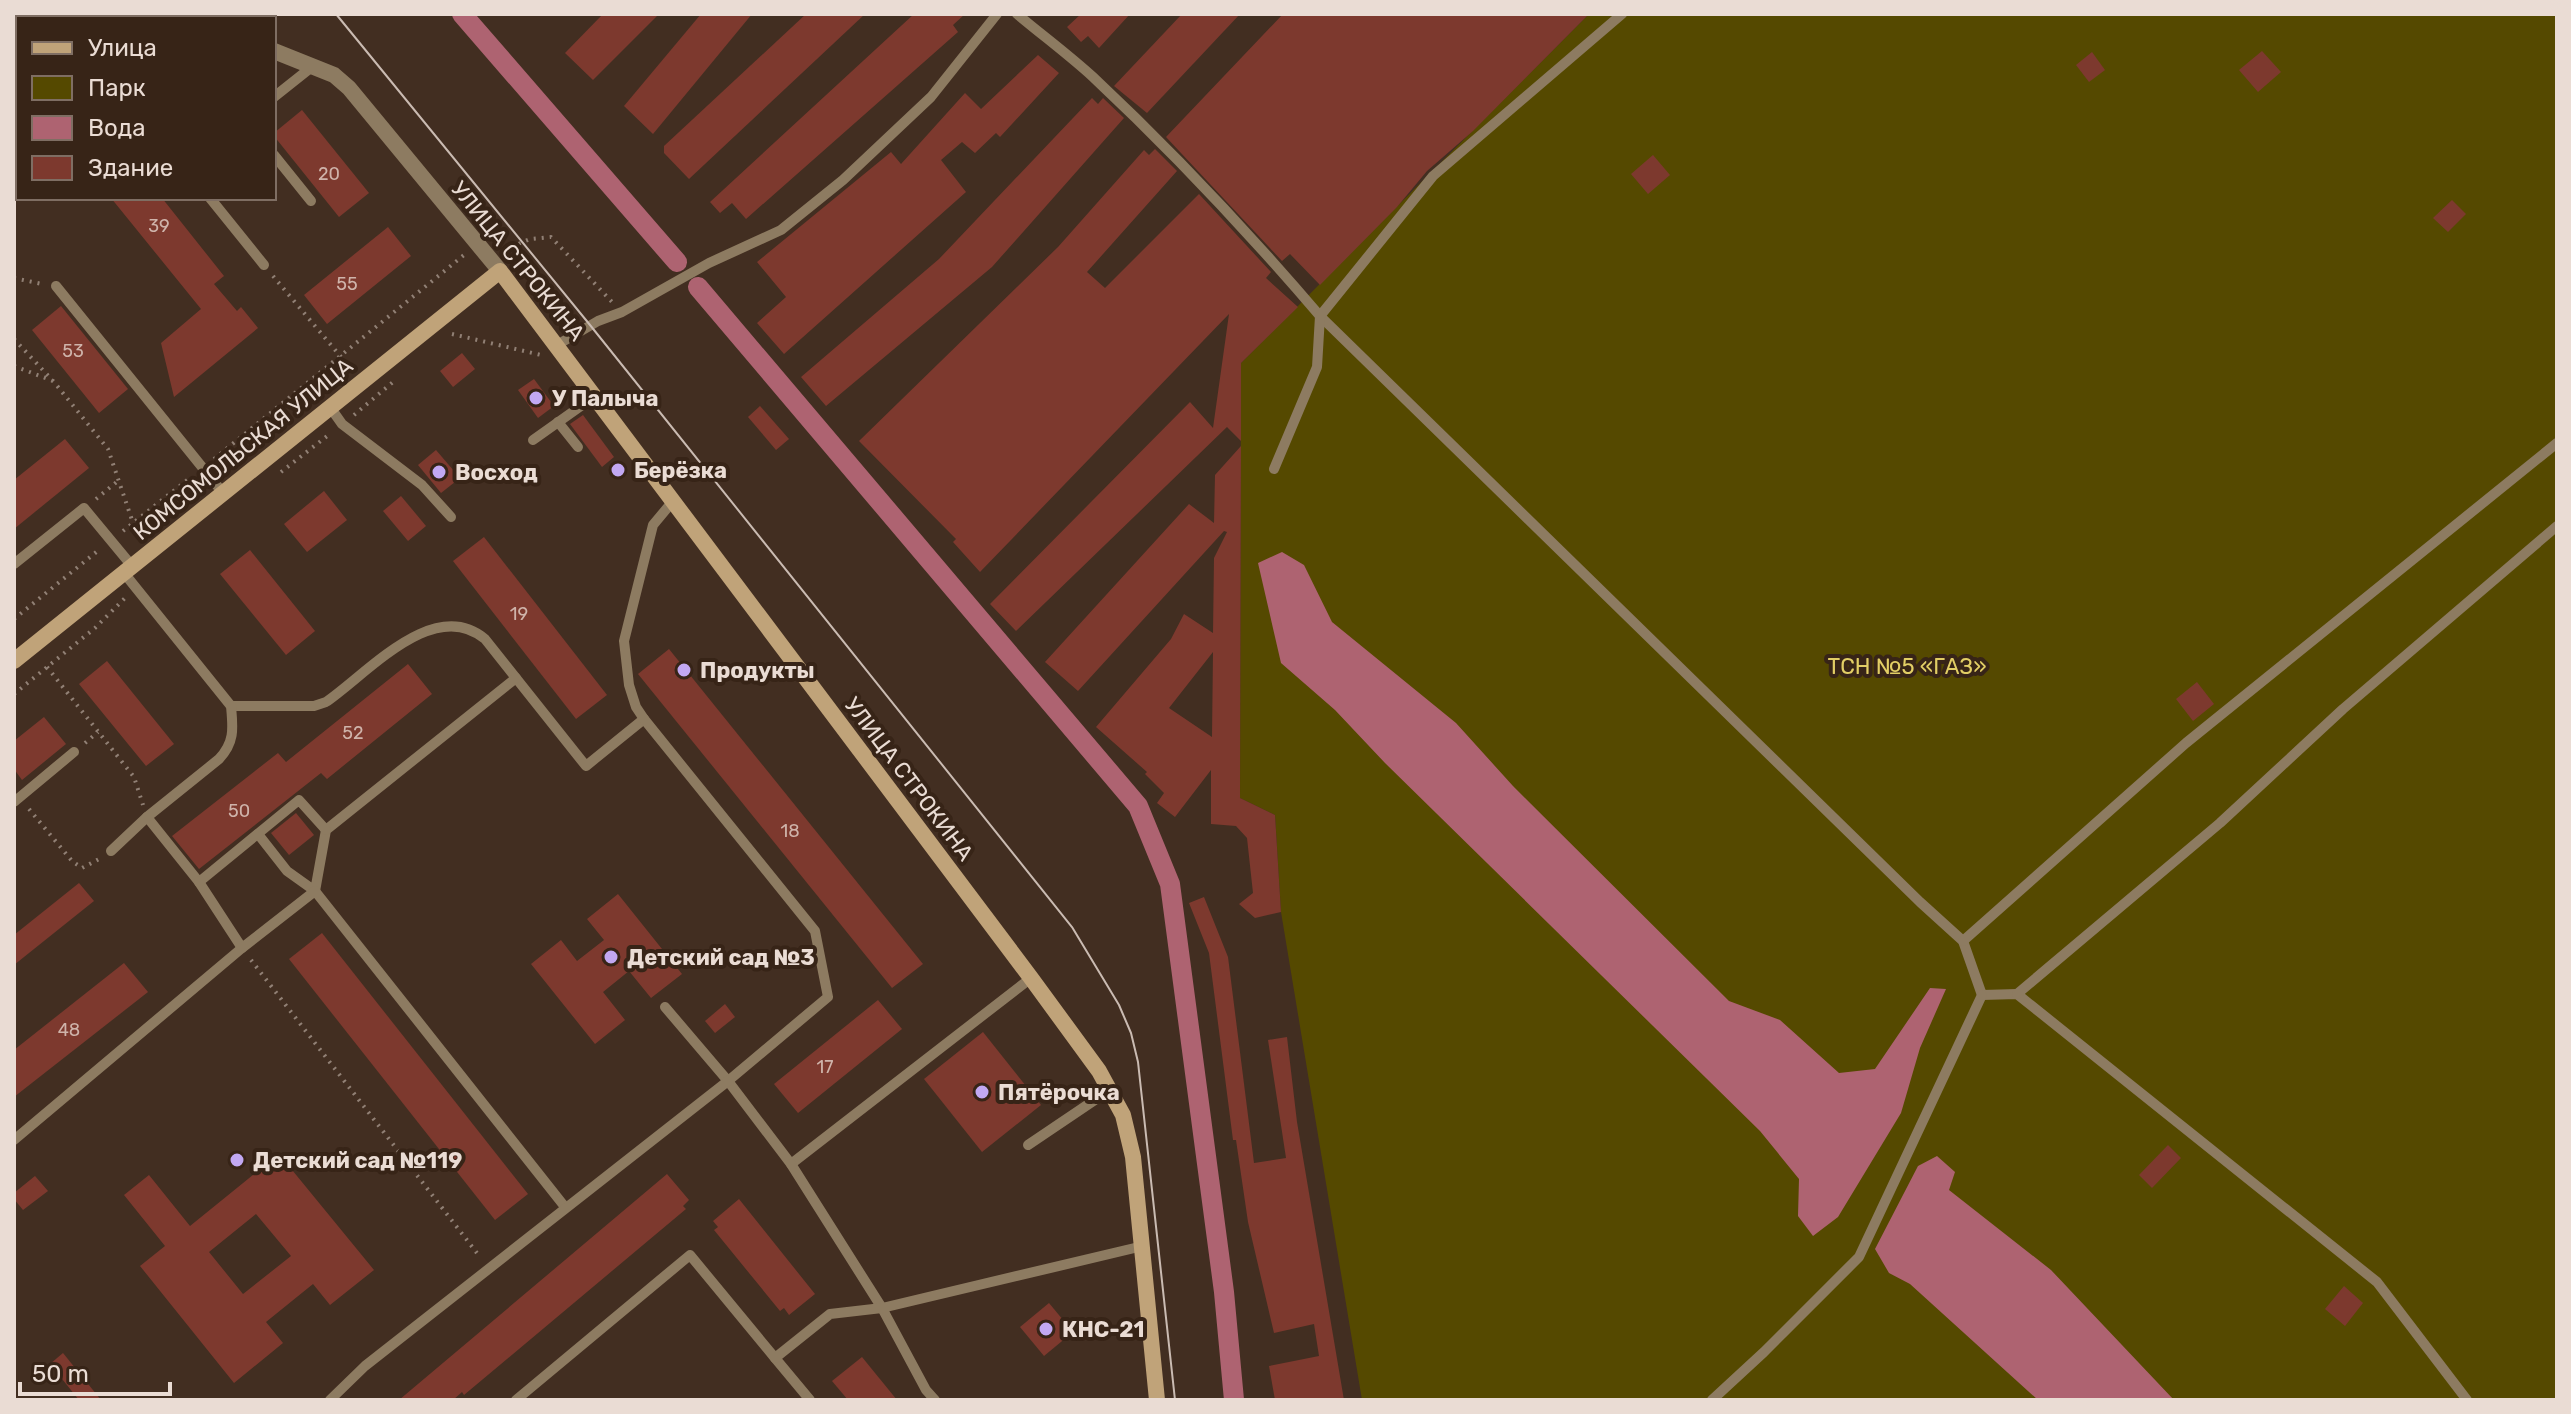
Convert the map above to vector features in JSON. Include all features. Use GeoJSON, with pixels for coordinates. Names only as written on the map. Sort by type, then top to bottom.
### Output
{"type":"FeatureCollection","features":[{"type":"Feature","properties":{"kind":"street","name":"УЛИЦА СТРОКИНА"},"geometry":{"type":"LineString","coordinates":[[276,52],[334,75],[349,88],[500,271],[1111,1089],[1123,1115],[1133,1157],[1157,1400]]}},
{"type":"Feature","properties":{"kind":"street","name":"КОМСОМОЛЬСКАЯ УЛИЦА"},"geometry":{"type":"LineString","coordinates":[[14,661],[500,271]]}},
{"type":"Feature","properties":{"kind":"lane"},"geometry":{"type":"LineString","coordinates":[[557,345],[709,263],[781,230],[843,180],[931,97],[997,14]]}},
{"type":"Feature","properties":{"kind":"lane"},"geometry":{"type":"LineString","coordinates":[[1017,14],[1091,75],[1275,264],[1320,316],[1908,891],[1963,941],[1982,995],[1859,1257],[1712,1400]]}},
{"type":"Feature","properties":{"kind":"lane"},"geometry":{"type":"LineString","coordinates":[[1274,469],[1317,367],[1320,316],[1433,176],[1622,14]]}},
{"type":"Feature","properties":{"kind":"lane"},"geometry":{"type":"LineString","coordinates":[[276,95],[314,66]]}},
{"type":"Feature","properties":{"kind":"lane"},"geometry":{"type":"LineString","coordinates":[[276,157],[311,201]]}},
{"type":"Feature","properties":{"kind":"lane"},"geometry":{"type":"LineString","coordinates":[[212,200],[264,265]]}},
{"type":"Feature","properties":{"kind":"lane"},"geometry":{"type":"LineString","coordinates":[[56,286],[223,493]]}},
{"type":"Feature","properties":{"kind":"lane"},"geometry":{"type":"LineString","coordinates":[[533,440],[595,396]]}},
{"type":"Feature","properties":{"kind":"lane"},"geometry":{"type":"LineString","coordinates":[[330,407],[342,424],[422,485],[451,517]]}},
{"type":"Feature","properties":{"kind":"lane"},"geometry":{"type":"LineString","coordinates":[[558,422],[578,447]]}},
{"type":"Feature","properties":{"kind":"lane"},"geometry":{"type":"LineString","coordinates":[[1963,941],[2186,743],[2557,443]]}},
{"type":"Feature","properties":{"kind":"lane"},"geometry":{"type":"LineString","coordinates":[[334,1399],[365,1366],[728,1081],[828,997],[815,931],[644,719],[636,707],[629,685],[624,641],[653,525],[673,501]]}},
{"type":"Feature","properties":{"kind":"lane"},"geometry":{"type":"LineString","coordinates":[[14,564],[84,508],[111,541],[135,587],[231,706],[234,730],[228,750],[111,851]]}},
{"type":"Feature","properties":{"kind":"lane"},"geometry":{"type":"LineString","coordinates":[[1982,995],[2017,994],[2220,823],[2343,709],[2557,526]]}},
{"type":"Feature","properties":{"kind":"lane"},"geometry":{"type":"LineString","coordinates":[[231,706],[314,706],[326,702],[407,640],[440,626],[453,625],[476,632],[586,766],[644,719]]}},
{"type":"Feature","properties":{"kind":"lane"},"geometry":{"type":"LineString","coordinates":[[14,1140],[242,948],[315,891],[326,830],[516,678]]}},
{"type":"Feature","properties":{"kind":"lane"},"geometry":{"type":"LineString","coordinates":[[17,800],[74,752]]}},
{"type":"Feature","properties":{"kind":"lane"},"geometry":{"type":"LineString","coordinates":[[199,882],[299,800],[326,830]]}},
{"type":"Feature","properties":{"kind":"lane"},"geometry":{"type":"LineString","coordinates":[[147,817],[199,882],[242,948]]}},
{"type":"Feature","properties":{"kind":"lane"},"geometry":{"type":"LineString","coordinates":[[258,834],[287,871],[315,891],[565,1207]]}},
{"type":"Feature","properties":{"kind":"lane"},"geometry":{"type":"LineString","coordinates":[[791,1164],[1031,978]]}},
{"type":"Feature","properties":{"kind":"lane"},"geometry":{"type":"LineString","coordinates":[[2017,994],[2377,1282],[2467,1400]]}},
{"type":"Feature","properties":{"kind":"lane"},"geometry":{"type":"LineString","coordinates":[[665,1007],[728,1081],[791,1164],[882,1308],[926,1390],[935,1400]]}},
{"type":"Feature","properties":{"kind":"lane"},"geometry":{"type":"LineString","coordinates":[[1028,1145],[1111,1089]]}},
{"type":"Feature","properties":{"kind":"lane"},"geometry":{"type":"LineString","coordinates":[[775,1358],[830,1314],[882,1308],[1143,1246]]}},
{"type":"Feature","properties":{"kind":"lane"},"geometry":{"type":"LineString","coordinates":[[516,1400],[690,1255],[810,1400]]}},
{"type":"Feature","properties":{"kind":"path"},"geometry":{"type":"LineString","coordinates":[[14,619],[478,244],[500,252],[530,239],[551,237],[622,312]]}},
{"type":"Feature","properties":{"kind":"path"},"geometry":{"type":"LineString","coordinates":[[264,265],[341,357]]}},
{"type":"Feature","properties":{"kind":"path"},"geometry":{"type":"LineString","coordinates":[[14,278],[56,286]]}},
{"type":"Feature","properties":{"kind":"path"},"geometry":{"type":"LineString","coordinates":[[441,343],[453,333],[547,357],[557,345]]}},
{"type":"Feature","properties":{"kind":"path"},"geometry":{"type":"LineString","coordinates":[[14,339],[54,382],[108,449],[133,523]]}},
{"type":"Feature","properties":{"kind":"path"},"geometry":{"type":"LineString","coordinates":[[14,366],[54,382]]}},
{"type":"Feature","properties":{"kind":"path"},"geometry":{"type":"LineString","coordinates":[[281,472],[404,374]]}},
{"type":"Feature","properties":{"kind":"path"},"geometry":{"type":"LineString","coordinates":[[84,508],[119,480]]}},
{"type":"Feature","properties":{"kind":"path"},"geometry":{"type":"LineString","coordinates":[[14,694],[95,628],[135,587]]}},
{"type":"Feature","properties":{"kind":"path"},"geometry":{"type":"LineString","coordinates":[[47,667],[134,777],[147,817]]}},
{"type":"Feature","properties":{"kind":"path"},"geometry":{"type":"LineString","coordinates":[[17,800],[82,868],[111,851]]}},
{"type":"Feature","properties":{"kind":"path"},"geometry":{"type":"LineString","coordinates":[[242,948],[489,1268]]}},
{"type":"Feature","properties":{"kind":"green space","name":"ТСН №5 «ГАЗ»"},"geometry":{"type":"Polygon","coordinates":[[[1589,14],[2557,14],[2557,1400],[1362,1400],[1281,912],[1275,815],[1240,798],[1241,363],[1589,14]]]}},
{"type":"Feature","properties":{"kind":"water"},"geometry":{"type":"Polygon","coordinates":[[[1282,552],[1304,565],[1332,622],[1456,723],[1513,786],[1729,1001],[1780,1020],[1839,1073],[1875,1069],[1930,988],[1946,989],[1920,1048],[1901,1113],[1838,1217],[1813,1236],[1798,1216],[1799,1179],[1760,1131],[1385,763],[1335,710],[1281,663],[1258,563],[1282,552]]]}},
{"type":"Feature","properties":{"kind":"water"},"geometry":{"type":"Polygon","coordinates":[[[1937,1156],[1955,1172],[1949,1190],[2051,1270],[2174,1400],[2038,1400],[1910,1284],[1889,1273],[1875,1249],[1918,1166],[1937,1156]]]}},
{"type":"Feature","properties":{"kind":"building"},"geometry":{"type":"Polygon","coordinates":[[[603,14],[659,14],[593,80],[565,53],[603,14]]]}},
{"type":"Feature","properties":{"kind":"building"},"geometry":{"type":"Polygon","coordinates":[[[701,14],[752,14],[653,134],[624,106],[701,14]]]}},
{"type":"Feature","properties":{"kind":"building"},"geometry":{"type":"Polygon","coordinates":[[[806,14],[865,14],[689,179],[664,153],[664,146],[806,14]]]}},
{"type":"Feature","properties":{"kind":"building"},"geometry":{"type":"Polygon","coordinates":[[[914,14],[965,14],[953,25],[958,32],[746,219],[732,203],[720,213],[710,202],[914,14]]]}},
{"type":"Feature","properties":{"kind":"building"},"geometry":{"type":"Polygon","coordinates":[[[1081,14],[1130,14],[1099,48],[1088,36],[1081,42],[1067,27],[1081,14]]]}},
{"type":"Feature","properties":{"kind":"building"},"geometry":{"type":"Polygon","coordinates":[[[1182,14],[1240,14],[1147,113],[1114,86],[1182,14]]]}},
{"type":"Feature","properties":{"kind":"building"},"geometry":{"type":"Polygon","coordinates":[[[1283,14],[1589,14],[1473,131],[1427,171],[1397,207],[1320,285],[1290,254],[1282,261],[1166,137],[1283,14]]]}},
{"type":"Feature","properties":{"kind":"building"},"geometry":{"type":"Polygon","coordinates":[[[2262,51],[2281,72],[2258,92],[2239,70],[2262,51]]]}},
{"type":"Feature","properties":{"kind":"building"},"geometry":{"type":"Polygon","coordinates":[[[2092,52],[2105,70],[2089,82],[2076,65],[2092,52]]]}},
{"type":"Feature","properties":{"kind":"building"},"geometry":{"type":"Polygon","coordinates":[[[1038,55],[1059,73],[1000,137],[996,133],[975,153],[962,142],[941,160],[966,192],[784,354],[757,323],[786,297],[757,262],[891,152],[901,164],[965,93],[981,109],[1038,55]]]}},
{"type":"Feature","properties":{"kind":"building"},"geometry":{"type":"Polygon","coordinates":[[[1092,98],[1098,104],[1103,98],[1124,118],[992,267],[826,406],[801,377],[939,259],[1092,98]]]}},
{"type":"Feature","properties":{"kind":"building"},"geometry":{"type":"Polygon","coordinates":[[[302,110],[369,193],[339,217],[276,138],[276,131],[302,110]]]}},
{"type":"Feature","properties":{"kind":"building"},"geometry":{"type":"Polygon","coordinates":[[[1155,149],[1177,171],[1087,272],[1105,288],[1199,194],[1271,272],[1266,278],[1298,307],[1241,363],[1241,441],[1227,427],[1016,631],[990,604],[1190,402],[1213,428],[1229,314],[980,572],[953,542],[956,539],[859,441],[1058,247],[1144,150],[1149,155],[1155,149]]]}},
{"type":"Feature","properties":{"kind":"building"},"geometry":{"type":"Polygon","coordinates":[[[1653,155],[1670,175],[1648,194],[1631,174],[1653,155]]]}},
{"type":"Feature","properties":{"kind":"building"},"geometry":{"type":"Polygon","coordinates":[[[113,200],[164,200],[224,276],[214,284],[237,311],[241,307],[258,328],[174,397],[161,343],[201,309],[113,200]]]}},
{"type":"Feature","properties":{"kind":"building"},"geometry":{"type":"Polygon","coordinates":[[[2452,200],[2466,214],[2448,232],[2433,218],[2452,200]]]}},
{"type":"Feature","properties":{"kind":"building"},"geometry":{"type":"Polygon","coordinates":[[[388,227],[411,256],[327,324],[304,295],[388,227]]]}},
{"type":"Feature","properties":{"kind":"building"},"geometry":{"type":"Polygon","coordinates":[[[61,306],[128,389],[99,413],[32,330],[61,306]]]}},
{"type":"Feature","properties":{"kind":"building"},"geometry":{"type":"Polygon","coordinates":[[[462,353],[475,369],[453,387],[440,371],[462,353]]]}},
{"type":"Feature","properties":{"kind":"building","name":"У Палыча"},"geometry":{"type":"Polygon","coordinates":[[[534,379],[554,406],[538,418],[518,390],[534,379]]]}},
{"type":"Feature","properties":{"kind":"building"},"geometry":{"type":"Polygon","coordinates":[[[760,406],[789,439],[776,450],[748,417],[760,406]]]}},
{"type":"Feature","properties":{"kind":"building"},"geometry":{"type":"Polygon","coordinates":[[[583,415],[614,457],[602,467],[570,424],[583,415]]]}},
{"type":"Feature","properties":{"kind":"building"},"geometry":{"type":"Polygon","coordinates":[[[65,439],[89,468],[14,529],[14,480],[65,439]]]}},
{"type":"Feature","properties":{"kind":"building"},"geometry":{"type":"Polygon","coordinates":[[[1241,446],[1240,798],[1275,815],[1281,912],[1255,918],[1239,904],[1253,893],[1247,838],[1236,826],[1211,824],[1211,770],[1175,817],[1157,803],[1164,793],[1145,774],[1147,772],[1096,727],[1171,639],[1184,614],[1213,633],[1214,558],[1227,532],[1224,531],[1078,691],[1045,662],[1189,504],[1214,523],[1215,475],[1241,446]],[[1213,652],[1169,708],[1212,737],[1213,652]]]}},
{"type":"Feature","properties":{"kind":"building","name":"Восход"},"geometry":{"type":"Polygon","coordinates":[[[436,450],[460,478],[441,493],[418,465],[436,450]]]}},
{"type":"Feature","properties":{"kind":"building"},"geometry":{"type":"Polygon","coordinates":[[[324,491],[347,520],[307,552],[284,524],[324,491]]]}},
{"type":"Feature","properties":{"kind":"building"},"geometry":{"type":"Polygon","coordinates":[[[401,496],[426,526],[408,541],[383,511],[401,496]]]}},
{"type":"Feature","properties":{"kind":"building"},"geometry":{"type":"Polygon","coordinates":[[[484,537],[607,695],[576,719],[453,561],[484,537]]]}},
{"type":"Feature","properties":{"kind":"building"},"geometry":{"type":"Polygon","coordinates":[[[250,550],[315,631],[286,655],[220,574],[250,550]]]}},
{"type":"Feature","properties":{"kind":"building"},"geometry":{"type":"Polygon","coordinates":[[[669,649],[923,964],[892,988],[638,674],[669,649]]]}},
{"type":"Feature","properties":{"kind":"building"},"geometry":{"type":"Polygon","coordinates":[[[107,661],[174,744],[146,766],[79,684],[107,661]]]}},
{"type":"Feature","properties":{"kind":"building"},"geometry":{"type":"Polygon","coordinates":[[[408,664],[432,694],[327,779],[321,773],[199,869],[172,836],[278,753],[286,762],[408,664]]]}},
{"type":"Feature","properties":{"kind":"building"},"geometry":{"type":"Polygon","coordinates":[[[2197,682],[2214,704],[2193,721],[2176,699],[2197,682]]]}},
{"type":"Feature","properties":{"kind":"building"},"geometry":{"type":"Polygon","coordinates":[[[44,717],[66,744],[22,780],[14,769],[14,741],[44,717]]]}},
{"type":"Feature","properties":{"kind":"building"},"geometry":{"type":"Polygon","coordinates":[[[296,813],[314,835],[289,855],[271,833],[296,813]]]}},
{"type":"Feature","properties":{"kind":"building"},"geometry":{"type":"Polygon","coordinates":[[[79,883],[94,901],[14,965],[14,935],[79,883]]]}},
{"type":"Feature","properties":{"kind":"building"},"geometry":{"type":"Polygon","coordinates":[[[618,894],[682,974],[651,998],[629,971],[603,992],[625,1020],[595,1044],[531,964],[561,940],[577,961],[604,940],[587,919],[618,894]]]}},
{"type":"Feature","properties":{"kind":"building"},"geometry":{"type":"Polygon","coordinates":[[[1204,897],[1228,957],[1254,1163],[1286,1158],[1268,1040],[1287,1037],[1297,1122],[1344,1400],[1275,1400],[1269,1366],[1319,1356],[1314,1324],[1274,1333],[1248,1222],[1236,1140],[1233,1140],[1209,953],[1189,903],[1204,897]]]}},
{"type":"Feature","properties":{"kind":"building"},"geometry":{"type":"Polygon","coordinates":[[[322,933],[528,1194],[495,1220],[289,959],[322,933]]]}},
{"type":"Feature","properties":{"kind":"building"},"geometry":{"type":"Polygon","coordinates":[[[124,963],[148,992],[14,1097],[14,1050],[124,963]]]}},
{"type":"Feature","properties":{"kind":"building"},"geometry":{"type":"Polygon","coordinates":[[[878,1000],[902,1029],[798,1113],[774,1084],[878,1000]]]}},
{"type":"Feature","properties":{"kind":"building"},"geometry":{"type":"Polygon","coordinates":[[[725,1004],[735,1017],[715,1033],[705,1021],[725,1004]]]}},
{"type":"Feature","properties":{"kind":"building","name":"Пятёрочка"},"geometry":{"type":"Polygon","coordinates":[[[983,1032],[1041,1105],[982,1152],[924,1079],[983,1032]]]}},
{"type":"Feature","properties":{"kind":"building"},"geometry":{"type":"Polygon","coordinates":[[[2168,1145],[2181,1158],[2152,1188],[2139,1175],[2168,1145]]]}},
{"type":"Feature","properties":{"kind":"building"},"geometry":{"type":"Polygon","coordinates":[[[279,1154],[374,1270],[330,1305],[313,1284],[266,1322],[283,1343],[234,1383],[140,1266],[165,1246],[124,1195],[149,1175],[190,1226],[279,1154]],[[256,1214],[209,1252],[243,1294],[291,1256],[256,1214]]]}},
{"type":"Feature","properties":{"kind":"building"},"geometry":{"type":"Polygon","coordinates":[[[667,1174],[689,1200],[683,1206],[686,1209],[464,1395],[462,1392],[453,1400],[399,1400],[667,1174]]]}},
{"type":"Feature","properties":{"kind":"building"},"geometry":{"type":"Polygon","coordinates":[[[35,1176],[48,1191],[23,1210],[14,1199],[14,1193],[35,1176]]]}},
{"type":"Feature","properties":{"kind":"building"},"geometry":{"type":"Polygon","coordinates":[[[739,1199],[815,1294],[789,1315],[784,1308],[780,1311],[714,1230],[718,1227],[713,1221],[739,1199]]]}},
{"type":"Feature","properties":{"kind":"building"},"geometry":{"type":"Polygon","coordinates":[[[2344,1286],[2363,1303],[2345,1326],[2325,1309],[2344,1286]]]}},
{"type":"Feature","properties":{"kind":"building","name":"КНС-21"},"geometry":{"type":"Polygon","coordinates":[[[1049,1303],[1073,1332],[1044,1356],[1020,1327],[1049,1303]]]}},
{"type":"Feature","properties":{"kind":"building"},"geometry":{"type":"Polygon","coordinates":[[[63,1353],[101,1400],[79,1400],[50,1364],[63,1353]]]}},
{"type":"Feature","properties":{"kind":"building"},"geometry":{"type":"Polygon","coordinates":[[[862,1357],[897,1400],[848,1400],[832,1381],[862,1357]]]}},
{"type":"Feature","properties":{"kind":"waterway"},"geometry":{"type":"LineString","coordinates":[[462,14],[677,262]]}},
{"type":"Feature","properties":{"kind":"waterway"},"geometry":{"type":"LineString","coordinates":[[698,287],[1138,806],[1170,884],[1224,1292],[1234,1400]]}},
{"type":"Feature","properties":{"kind":"tram line"},"geometry":{"type":"LineString","coordinates":[[336,14],[590,325],[1072,927],[1119,1005],[1131,1033],[1138,1062],[1175,1400]]}},
{"type":"Feature","properties":{"kind":"place","name":"У Палыча"},"geometry":{"type":"Point","coordinates":[536,398]}},
{"type":"Feature","properties":{"kind":"place","name":"Берёзка"},"geometry":{"type":"Point","coordinates":[618,470]}},
{"type":"Feature","properties":{"kind":"place","name":"Восход"},"geometry":{"type":"Point","coordinates":[439,472]}},
{"type":"Feature","properties":{"kind":"place","name":"Продукты"},"geometry":{"type":"Point","coordinates":[684,670]}},
{"type":"Feature","properties":{"kind":"place","name":"Детский сад №3"},"geometry":{"type":"Point","coordinates":[611,957]}},
{"type":"Feature","properties":{"kind":"place","name":"Пятёрочка"},"geometry":{"type":"Point","coordinates":[982,1092]}},
{"type":"Feature","properties":{"kind":"place","name":"Детский сад №119"},"geometry":{"type":"Point","coordinates":[237,1160]}},
{"type":"Feature","properties":{"kind":"place","name":"КНС-21"},"geometry":{"type":"Point","coordinates":[1046,1329]}}]}
